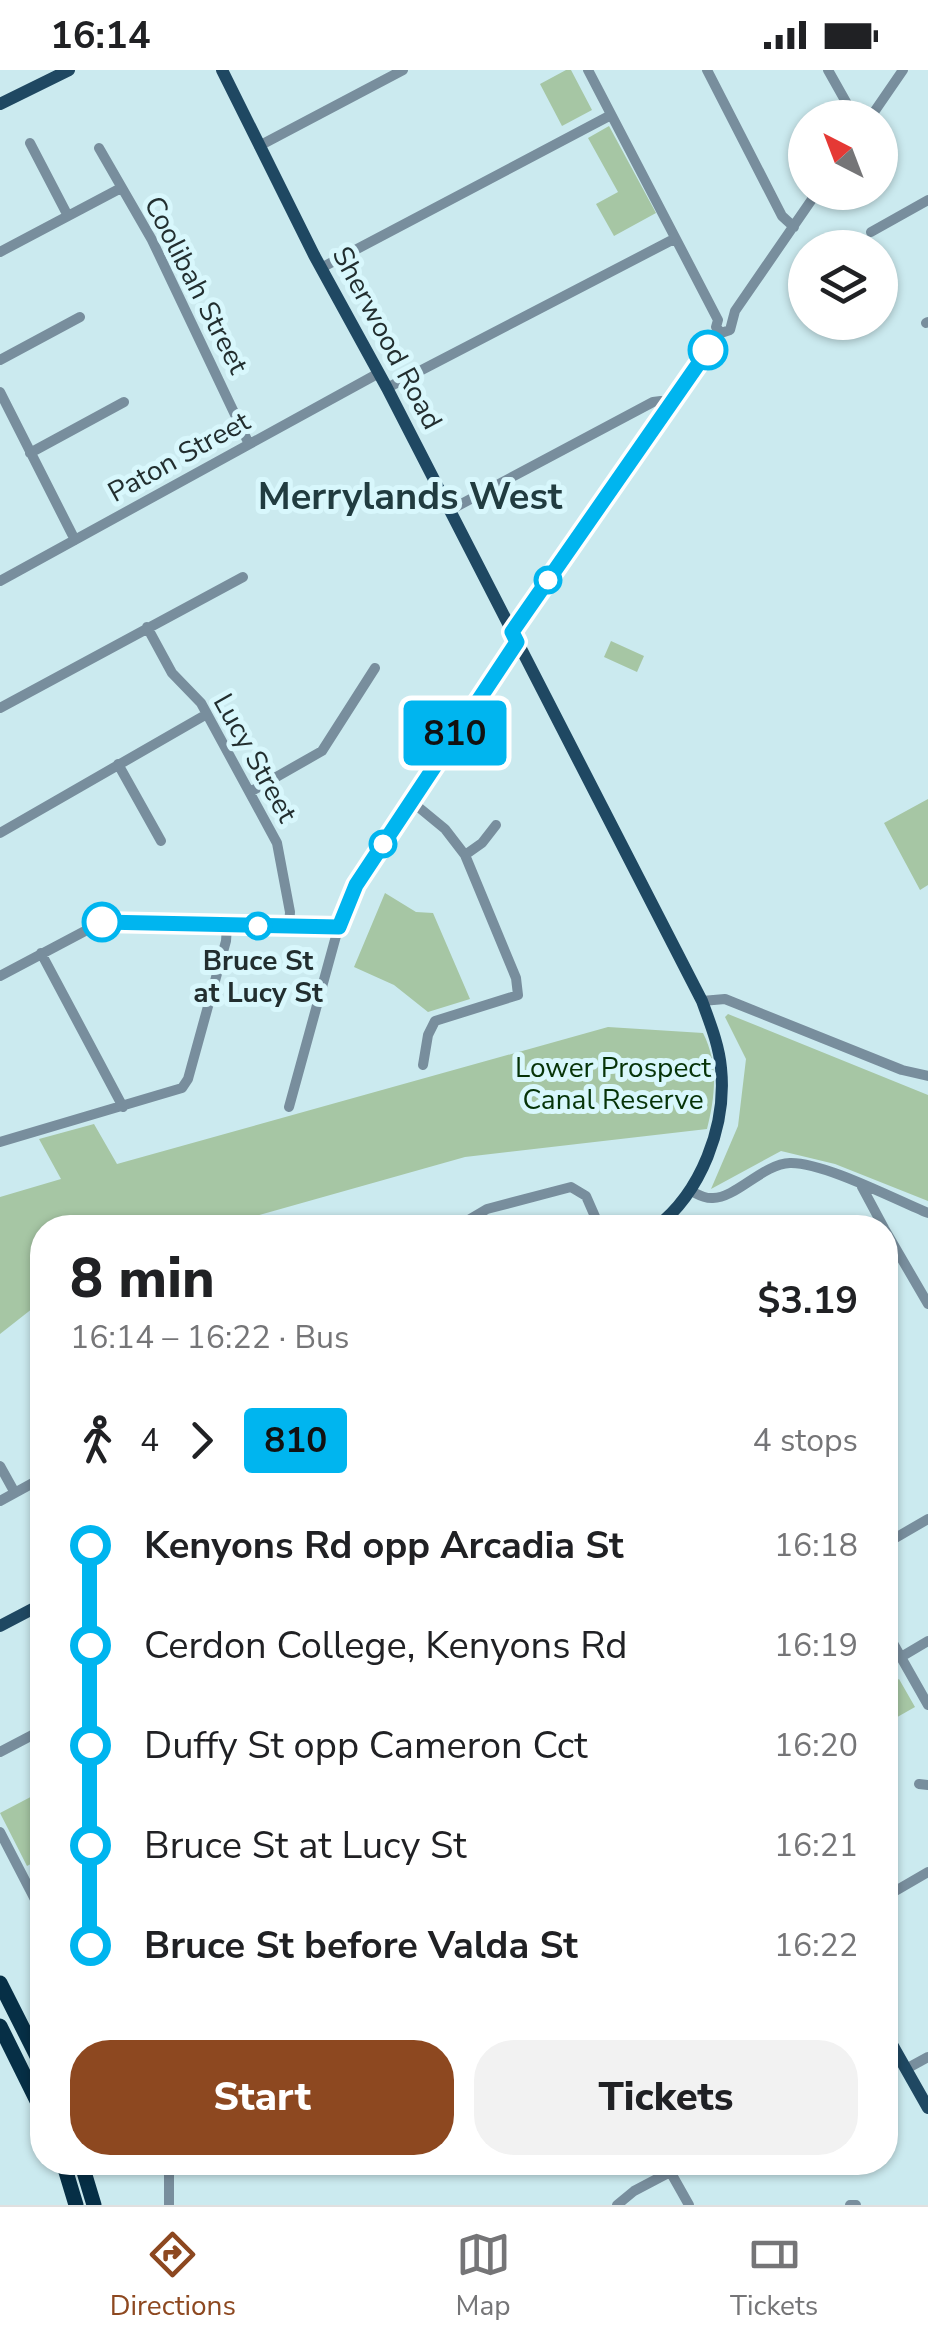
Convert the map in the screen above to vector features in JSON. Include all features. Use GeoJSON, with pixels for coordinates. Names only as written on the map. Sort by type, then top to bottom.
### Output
{"type":"FeatureCollection","features":[{"type":"Feature","properties":{"kind":"highway"},"geometry":{"type":"LineString","coordinates":[[0,1983],[30,2042]]}},
{"type":"Feature","properties":{"kind":"highway"},"geometry":{"type":"LineString","coordinates":[[0,2026],[30,2087]]}},
{"type":"Feature","properties":{"kind":"highway"},"geometry":{"type":"LineString","coordinates":[[67,2175],[76,2205]]}},
{"type":"Feature","properties":{"kind":"highway"},"geometry":{"type":"LineString","coordinates":[[85,2175],[94,2205]]}},
{"type":"Feature","properties":{"kind":"main road"},"geometry":{"type":"LineString","coordinates":[[0,104],[49,73],[69,70]]}},
{"type":"Feature","properties":{"kind":"main road","name":"Sherwood Road"},"geometry":{"type":"LineString","coordinates":[[222,70],[321,268],[387,388],[702,1001],[722,1032],[726,1084],[713,1139],[694,1192],[678,1215]]}},
{"type":"Feature","properties":{"kind":"main road"},"geometry":{"type":"LineString","coordinates":[[671,1215],[694,1192]]}},
{"type":"Feature","properties":{"kind":"main road"},"geometry":{"type":"LineString","coordinates":[[0,1626],[30,1610]]}},
{"type":"Feature","properties":{"kind":"main road"},"geometry":{"type":"LineString","coordinates":[[898,2059],[928,2108]]}},
{"type":"Feature","properties":{"kind":"street"},"geometry":{"type":"LineString","coordinates":[[259,146],[403,70]]}},
{"type":"Feature","properties":{"kind":"street"},"geometry":{"type":"LineString","coordinates":[[588,70],[721,332]]}},
{"type":"Feature","properties":{"kind":"street"},"geometry":{"type":"LineString","coordinates":[[708,70],[782,216],[794,227]]}},
{"type":"Feature","properties":{"kind":"street"},"geometry":{"type":"LineString","coordinates":[[828,70],[845,100]]}},
{"type":"Feature","properties":{"kind":"street"},"geometry":{"type":"LineString","coordinates":[[882,100],[903,70]]}},
{"type":"Feature","properties":{"kind":"street"},"geometry":{"type":"LineString","coordinates":[[321,268],[611,115]]}},
{"type":"Feature","properties":{"kind":"street"},"geometry":{"type":"LineString","coordinates":[[30,143],[68,216]]}},
{"type":"Feature","properties":{"kind":"street","name":"Coolibah Street"},"geometry":{"type":"LineString","coordinates":[[99,148],[152,240],[250,444]]}},
{"type":"Feature","properties":{"kind":"street"},"geometry":{"type":"LineString","coordinates":[[0,252],[121,188]]}},
{"type":"Feature","properties":{"kind":"street"},"geometry":{"type":"LineString","coordinates":[[875,230],[928,200]]}},
{"type":"Feature","properties":{"kind":"street"},"geometry":{"type":"LineString","coordinates":[[289,1107],[339,927],[356,885],[514,637],[721,332],[730,330],[731,320],[806,210]]}},
{"type":"Feature","properties":{"kind":"street"},"geometry":{"type":"LineString","coordinates":[[387,388],[674,239]]}},
{"type":"Feature","properties":{"kind":"street"},"geometry":{"type":"LineString","coordinates":[[0,360],[80,317]]}},
{"type":"Feature","properties":{"kind":"street"},"geometry":{"type":"LineString","coordinates":[[718,320],[731,320]]}},
{"type":"Feature","properties":{"kind":"street","name":"Paton Street"},"geometry":{"type":"LineString","coordinates":[[0,581],[379,374]]}},
{"type":"Feature","properties":{"kind":"street"},"geometry":{"type":"LineString","coordinates":[[0,392],[3,406],[76,540]]}},
{"type":"Feature","properties":{"kind":"street"},"geometry":{"type":"LineString","coordinates":[[30,452],[124,402]]}},
{"type":"Feature","properties":{"kind":"street"},"geometry":{"type":"LineString","coordinates":[[450,510],[654,402],[669,406]]}},
{"type":"Feature","properties":{"kind":"street"},"geometry":{"type":"LineString","coordinates":[[0,708],[243,578]]}},
{"type":"Feature","properties":{"kind":"street","name":"Lucy Street"},"geometry":{"type":"LineString","coordinates":[[147,626],[170,670],[207,714],[277,843],[289,926]]}},
{"type":"Feature","properties":{"kind":"street"},"geometry":{"type":"LineString","coordinates":[[250,792],[322,751],[375,668]]}},
{"type":"Feature","properties":{"kind":"street"},"geometry":{"type":"LineString","coordinates":[[0,833],[207,714]]}},
{"type":"Feature","properties":{"kind":"street"},"geometry":{"type":"LineString","coordinates":[[118,764],[160,841]]}},
{"type":"Feature","properties":{"kind":"street"},"geometry":{"type":"LineString","coordinates":[[411,800],[446,829],[465,855],[516,978],[518,995],[435,1020],[423,1066]]}},
{"type":"Feature","properties":{"kind":"street"},"geometry":{"type":"LineString","coordinates":[[465,855],[482,844],[496,825]]}},
{"type":"Feature","properties":{"kind":"street"},"geometry":{"type":"LineString","coordinates":[[0,976],[95,924],[108,921],[339,927]]}},
{"type":"Feature","properties":{"kind":"street"},"geometry":{"type":"LineString","coordinates":[[0,1142],[175,1092],[185,1085],[227,926]]}},
{"type":"Feature","properties":{"kind":"street"},"geometry":{"type":"LineString","coordinates":[[41,954],[122,1107]]}},
{"type":"Feature","properties":{"kind":"street"},"geometry":{"type":"LineString","coordinates":[[702,1001],[725,999],[902,1070],[928,1076]]}},
{"type":"Feature","properties":{"kind":"street"},"geometry":{"type":"LineString","coordinates":[[694,1192],[718,1197],[782,1163],[797,1162],[928,1213]]}},
{"type":"Feature","properties":{"kind":"street"},"geometry":{"type":"LineString","coordinates":[[861,1186],[877,1215]]}},
{"type":"Feature","properties":{"kind":"street"},"geometry":{"type":"LineString","coordinates":[[478,1215],[570,1187],[586,1196],[594,1215]]}},
{"type":"Feature","properties":{"kind":"street"},"geometry":{"type":"LineString","coordinates":[[898,1253],[928,1304]]}},
{"type":"Feature","properties":{"kind":"street"},"geometry":{"type":"LineString","coordinates":[[0,1466],[15,1494]]}},
{"type":"Feature","properties":{"kind":"street"},"geometry":{"type":"LineString","coordinates":[[0,1501],[30,1485]]}},
{"type":"Feature","properties":{"kind":"street"},"geometry":{"type":"LineString","coordinates":[[898,1537],[928,1520]]}},
{"type":"Feature","properties":{"kind":"street"},"geometry":{"type":"LineString","coordinates":[[901,1656],[928,1641]]}},
{"type":"Feature","properties":{"kind":"street"},"geometry":{"type":"LineString","coordinates":[[898,1651],[928,1705]]}},
{"type":"Feature","properties":{"kind":"street"},"geometry":{"type":"LineString","coordinates":[[0,1752],[30,1736]]}},
{"type":"Feature","properties":{"kind":"street"},"geometry":{"type":"LineString","coordinates":[[0,1832],[30,1890]]}},
{"type":"Feature","properties":{"kind":"street"},"geometry":{"type":"LineString","coordinates":[[898,1889],[928,1872]]}},
{"type":"Feature","properties":{"kind":"street"},"geometry":{"type":"LineString","coordinates":[[906,2069],[928,2057]]}},
{"type":"Feature","properties":{"kind":"street"},"geometry":{"type":"LineString","coordinates":[[169,2175],[169,2205]]}},
{"type":"Feature","properties":{"kind":"street"},"geometry":{"type":"LineString","coordinates":[[617,2205],[634,2191],[666,2175]]}},
{"type":"Feature","properties":{"kind":"street"},"geometry":{"type":"LineString","coordinates":[[671,2175],[689,2205]]}},
{"type":"Feature","properties":{"kind":"green space"},"geometry":{"type":"Polygon","coordinates":[[[571,70],[592,110],[562,126],[540,84],[571,70]]]}},
{"type":"Feature","properties":{"kind":"green space"},"geometry":{"type":"Polygon","coordinates":[[[609,126],[656,213],[614,236],[596,204],[618,192],[588,138],[609,126]]]}},
{"type":"Feature","properties":{"kind":"green space"},"geometry":{"type":"Polygon","coordinates":[[[611,641],[644,656],[637,672],[604,657],[611,641]]]}},
{"type":"Feature","properties":{"kind":"green space"},"geometry":{"type":"Polygon","coordinates":[[[928,799],[928,885],[920,890],[884,823],[928,799]]]}},
{"type":"Feature","properties":{"kind":"green space"},"geometry":{"type":"Polygon","coordinates":[[[385,893],[416,912],[433,913],[470,999],[428,1012],[394,985],[354,967],[385,893]]]}},
{"type":"Feature","properties":{"kind":"green space","name":"Lower Prospect Canal Reserve"},"geometry":{"type":"Polygon","coordinates":[[[728,1014],[928,1095],[928,1201],[835,1164],[781,1151],[711,1189],[738,1126],[746,1059],[725,1017],[728,1014]]]}},
{"type":"Feature","properties":{"kind":"green space","name":"Lower Prospect Canal Reserve"},"geometry":{"type":"Polygon","coordinates":[[[608,1027],[703,1033],[711,1057],[714,1081],[707,1129],[465,1157],[260,1215],[30,1215],[30,1310],[0,1334],[0,1197],[61,1179],[39,1139],[94,1124],[117,1164],[608,1027]]]}},
{"type":"Feature","properties":{"kind":"green space"},"geometry":{"type":"Polygon","coordinates":[[[898,1680],[915,1707],[898,1717],[898,1680]]]}},
{"type":"Feature","properties":{"kind":"green space"},"geometry":{"type":"Polygon","coordinates":[[[30,1797],[30,1864],[27,1866],[0,1813],[30,1797]]]}},
{"type":"Feature","properties":{"kind":"bus line","name":"810"},"geometry":{"type":"LineString","coordinates":[[102,922],[339,927],[356,885],[517,642],[512,632],[708,350]]}},
{"type":"Feature","properties":{"kind":"place","name":"Bruce St at Lucy St"},"geometry":{"type":"Point","coordinates":[258,926]}},
{"type":"Feature","properties":{"kind":"district","name":"Merrylands West"},"geometry":{"type":"Point","coordinates":[410,496]}}]}
